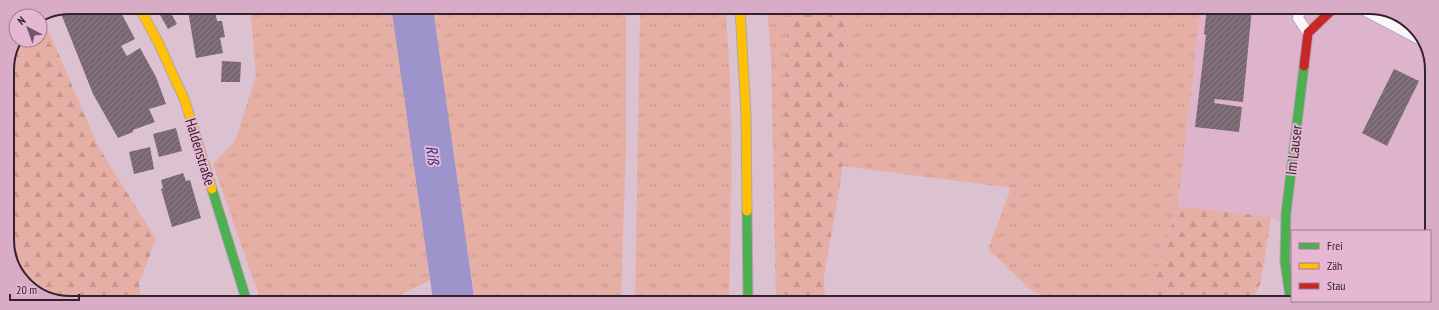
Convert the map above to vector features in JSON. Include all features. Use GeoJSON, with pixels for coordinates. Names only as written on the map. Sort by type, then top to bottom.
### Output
{"type":"FeatureCollection","features":[{"type":"Feature","properties":{"kind":"main road","name":"Haldenstraße"},"geometry":{"type":"LineString","coordinates":[[143,14],[158,42],[184,101],[244,296]]}},
{"type":"Feature","properties":{"kind":"main road"},"geometry":{"type":"LineString","coordinates":[[740,14],[746,116],[748,296]]}},
{"type":"Feature","properties":{"kind":"main road"},"geometry":{"type":"LineString","coordinates":[[1308,33],[1328,14]]}},
{"type":"Feature","properties":{"kind":"main road","name":"Im Lauser"},"geometry":{"type":"LineString","coordinates":[[1290,296],[1285,262],[1286,213],[1308,33]]}},
{"type":"Feature","properties":{"kind":"lane"},"geometry":{"type":"LineString","coordinates":[[1299,14],[1298,18],[1308,33]]}},
{"type":"Feature","properties":{"kind":"lane"},"geometry":{"type":"LineString","coordinates":[[1372,14],[1412,35]]}},
{"type":"Feature","properties":{"kind":"shaded area"},"geometry":{"type":"Polygon","coordinates":[[[1200,14],[1380,15],[1387,17],[1403,26],[1415,39],[1422,52],[1425,70],[1425,230],[1295,230],[1271,217],[1178,206],[1200,14]]]}},
{"type":"Feature","properties":{"kind":"green space"},"geometry":{"type":"Polygon","coordinates":[[[251,14],[626,14],[626,148],[621,296],[475,296],[469,261],[398,296],[259,296],[213,164],[235,141],[256,76],[251,14]]]}},
{"type":"Feature","properties":{"kind":"green space"},"geometry":{"type":"Polygon","coordinates":[[[640,14],[726,14],[731,118],[729,296],[635,296],[640,14]]]}},
{"type":"Feature","properties":{"kind":"green space"},"geometry":{"type":"Polygon","coordinates":[[[767,14],[788,14],[785,90],[785,296],[776,296],[771,57],[767,14]]]}},
{"type":"Feature","properties":{"kind":"green space"},"geometry":{"type":"Polygon","coordinates":[[[788,14],[848,14],[843,166],[824,277],[825,296],[785,296],[785,90],[788,14]]]}},
{"type":"Feature","properties":{"kind":"green space"},"geometry":{"type":"Polygon","coordinates":[[[848,14],[1200,14],[1178,206],[1148,296],[1042,296],[1030,289],[988,249],[1011,188],[843,166],[848,14]]]}},
{"type":"Feature","properties":{"kind":"green space"},"geometry":{"type":"Polygon","coordinates":[[[49,32],[98,146],[156,239],[139,284],[141,296],[59,295],[52,293],[36,284],[22,268],[15,251],[14,240],[14,67],[19,48],[48,48],[49,32]]]}},
{"type":"Feature","properties":{"kind":"green space"},"geometry":{"type":"Polygon","coordinates":[[[1178,206],[1271,217],[1261,282],[1254,296],[1148,296],[1178,206]]]}},
{"type":"Feature","properties":{"kind":"building"},"geometry":{"type":"Polygon","coordinates":[[[122,14],[135,39],[121,46],[127,56],[140,48],[156,77],[166,104],[149,109],[155,122],[133,130],[133,132],[118,138],[93,94],[62,15],[122,14]]]}},
{"type":"Feature","properties":{"kind":"building"},"geometry":{"type":"Polygon","coordinates":[[[160,14],[171,14],[177,24],[168,29],[160,14]]]}},
{"type":"Feature","properties":{"kind":"building"},"geometry":{"type":"Polygon","coordinates":[[[189,14],[216,14],[217,21],[222,21],[225,37],[220,38],[223,53],[196,58],[189,14]]]}},
{"type":"Feature","properties":{"kind":"building"},"geometry":{"type":"Polygon","coordinates":[[[1206,14],[1251,14],[1243,102],[1215,99],[1214,103],[1242,107],[1239,132],[1195,127],[1206,35],[1204,34],[1206,14]]]}},
{"type":"Feature","properties":{"kind":"building"},"geometry":{"type":"Polygon","coordinates":[[[222,61],[241,62],[240,82],[221,82],[222,61]]]}},
{"type":"Feature","properties":{"kind":"building"},"geometry":{"type":"Polygon","coordinates":[[[1394,69],[1419,81],[1387,146],[1362,133],[1394,69]]]}},
{"type":"Feature","properties":{"kind":"building"},"geometry":{"type":"Polygon","coordinates":[[[176,128],[182,151],[159,157],[153,134],[176,128]]]}},
{"type":"Feature","properties":{"kind":"building"},"geometry":{"type":"Polygon","coordinates":[[[150,147],[154,169],[134,174],[129,152],[150,147]]]}},
{"type":"Feature","properties":{"kind":"building"},"geometry":{"type":"Polygon","coordinates":[[[183,173],[186,181],[190,180],[201,218],[172,227],[161,189],[163,188],[161,180],[183,173]]]}},
{"type":"Feature","properties":{"kind":"waterway","name":"Riß"},"geometry":{"type":"LineString","coordinates":[[413,14],[453,296]]}},
{"type":"Feature","properties":{"kind":"traffic: fast"},"geometry":{"type":"LineString","coordinates":[[1290,296],[1285,262],[1286,213],[1304,66]]}},
{"type":"Feature","properties":{"kind":"traffic: fast"},"geometry":{"type":"LineString","coordinates":[[212,189],[245,296]]}},
{"type":"Feature","properties":{"kind":"traffic: fast"},"geometry":{"type":"LineString","coordinates":[[747,211],[748,296]]}},
{"type":"Feature","properties":{"kind":"traffic: slow"},"geometry":{"type":"LineString","coordinates":[[143,14],[158,42],[185,101],[212,189]]}},
{"type":"Feature","properties":{"kind":"traffic: slow"},"geometry":{"type":"LineString","coordinates":[[740,14],[746,115],[747,211]]}},
{"type":"Feature","properties":{"kind":"traffic: jam"},"geometry":{"type":"LineString","coordinates":[[1304,66],[1308,33],[1328,14]]}}]}
